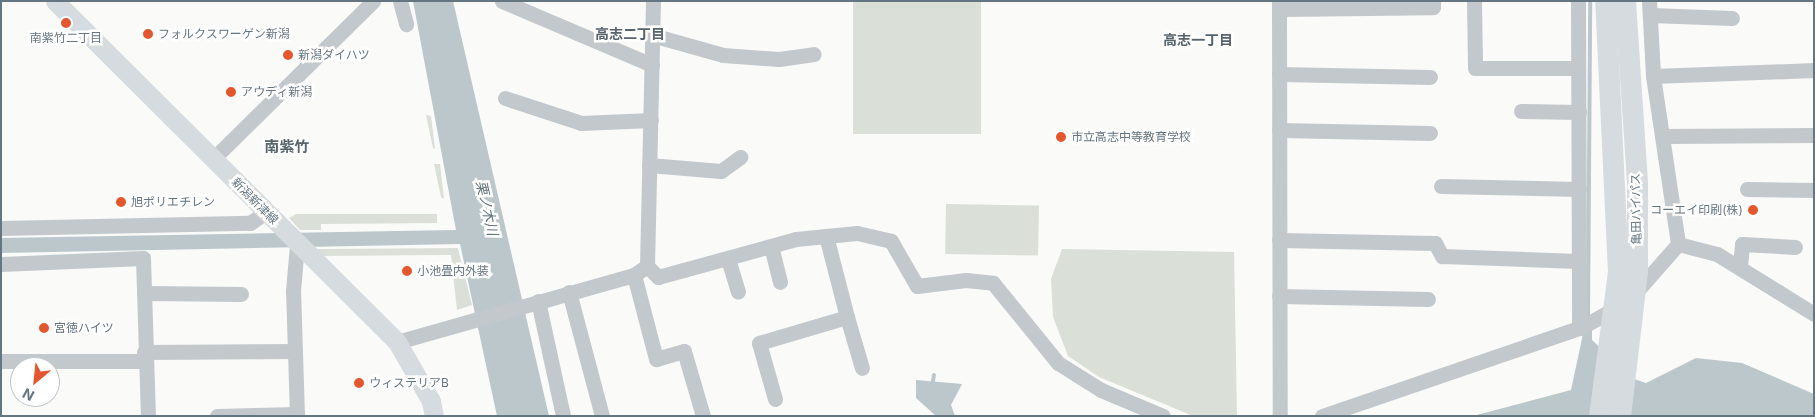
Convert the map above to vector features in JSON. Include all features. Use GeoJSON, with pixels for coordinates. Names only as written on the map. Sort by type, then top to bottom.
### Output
{"type":"FeatureCollection","features":[{"type":"Feature","properties":{"kind":"highway","name":"亀田バイパス"},"geometry":{"type":"LineString","coordinates":[[1599,416],[1628,272],[1605,1]]}},
{"type":"Feature","properties":{"kind":"highway","name":"亀田バイパス"},"geometry":{"type":"LineString","coordinates":[[1620,416],[1628,272],[1637,182],[1625,1]]}},
{"type":"Feature","properties":{"kind":"main road","name":"新潟新津線"},"geometry":{"type":"LineString","coordinates":[[55,1],[397,342],[432,401],[434,416]]}},
{"type":"Feature","properties":{"kind":"street"},"geometry":{"type":"LineString","coordinates":[[212,159],[373,1]]}},
{"type":"Feature","properties":{"kind":"street"},"geometry":{"type":"LineString","coordinates":[[400,1],[406,24]]}},
{"type":"Feature","properties":{"kind":"street"},"geometry":{"type":"LineString","coordinates":[[502,1],[652,66]]}},
{"type":"Feature","properties":{"kind":"street"},"geometry":{"type":"LineString","coordinates":[[653,1],[647,266],[658,277],[771,246],[826,236],[857,233],[891,242],[917,286],[966,280],[993,284],[1058,363],[1101,390],[1163,416]]}},
{"type":"Feature","properties":{"kind":"street"},"geometry":{"type":"LineString","coordinates":[[1280,416],[1280,5],[1433,7],[1433,1]]}},
{"type":"Feature","properties":{"kind":"street"},"geometry":{"type":"LineString","coordinates":[[1474,1],[1475,68],[1578,68]]}},
{"type":"Feature","properties":{"kind":"street"},"geometry":{"type":"LineString","coordinates":[[1578,1],[1580,189],[1578,261],[1585,326]]}},
{"type":"Feature","properties":{"kind":"street"},"geometry":{"type":"LineString","coordinates":[[1322,416],[1585,326],[1628,301],[1678,244],[1653,76],[1649,8],[1732,18]]}},
{"type":"Feature","properties":{"kind":"street"},"geometry":{"type":"LineString","coordinates":[[652,35],[723,55],[779,59],[814,54]]}},
{"type":"Feature","properties":{"kind":"street"},"geometry":{"type":"LineString","coordinates":[[1653,76],[1814,70]]}},
{"type":"Feature","properties":{"kind":"street"},"geometry":{"type":"LineString","coordinates":[[1280,74],[1430,77]]}},
{"type":"Feature","properties":{"kind":"street"},"geometry":{"type":"LineString","coordinates":[[505,98],[581,123],[651,120]]}},
{"type":"Feature","properties":{"kind":"street"},"geometry":{"type":"LineString","coordinates":[[1521,111],[1579,112]]}},
{"type":"Feature","properties":{"kind":"street"},"geometry":{"type":"LineString","coordinates":[[1279,130],[1430,133]]}},
{"type":"Feature","properties":{"kind":"street"},"geometry":{"type":"LineString","coordinates":[[1662,136],[1814,136]]}},
{"type":"Feature","properties":{"kind":"street"},"geometry":{"type":"LineString","coordinates":[[650,165],[721,171],[740,157]]}},
{"type":"Feature","properties":{"kind":"street"},"geometry":{"type":"LineString","coordinates":[[1441,186],[1580,189]]}},
{"type":"Feature","properties":{"kind":"street"},"geometry":{"type":"LineString","coordinates":[[1747,189],[1814,190]]}},
{"type":"Feature","properties":{"kind":"street"},"geometry":{"type":"LineString","coordinates":[[1,228],[250,223],[266,212]]}},
{"type":"Feature","properties":{"kind":"street"},"geometry":{"type":"LineString","coordinates":[[826,236],[862,368]]}},
{"type":"Feature","properties":{"kind":"street"},"geometry":{"type":"LineString","coordinates":[[1279,240],[1435,243],[1442,256],[1578,261]]}},
{"type":"Feature","properties":{"kind":"street"},"geometry":{"type":"LineString","coordinates":[[217,416],[297,415],[295,351],[298,244]]}},
{"type":"Feature","properties":{"kind":"street"},"geometry":{"type":"LineString","coordinates":[[1678,244],[1716,254],[1814,314]]}},
{"type":"Feature","properties":{"kind":"street"},"geometry":{"type":"LineString","coordinates":[[1740,267],[1742,244],[1795,247]]}},
{"type":"Feature","properties":{"kind":"street"},"geometry":{"type":"LineString","coordinates":[[771,246],[780,282]]}},
{"type":"Feature","properties":{"kind":"street"},"geometry":{"type":"LineString","coordinates":[[1,264],[143,258],[144,357],[148,416]]}},
{"type":"Feature","properties":{"kind":"street"},"geometry":{"type":"LineString","coordinates":[[728,259],[738,290]]}},
{"type":"Feature","properties":{"kind":"street"},"geometry":{"type":"LineString","coordinates":[[397,342],[634,275],[647,266]]}},
{"type":"Feature","properties":{"kind":"street"},"geometry":{"type":"LineString","coordinates":[[634,275],[656,359],[684,351],[703,416]]}},
{"type":"Feature","properties":{"kind":"street"},"geometry":{"type":"LineString","coordinates":[[569,292],[602,416]]}},
{"type":"Feature","properties":{"kind":"street"},"geometry":{"type":"LineString","coordinates":[[144,293],[241,294]]}},
{"type":"Feature","properties":{"kind":"street"},"geometry":{"type":"LineString","coordinates":[[1279,296],[1428,299]]}},
{"type":"Feature","properties":{"kind":"street"},"geometry":{"type":"LineString","coordinates":[[535,302],[563,416]]}},
{"type":"Feature","properties":{"kind":"street"},"geometry":{"type":"LineString","coordinates":[[775,399],[759,343],[847,317]]}},
{"type":"Feature","properties":{"kind":"street"},"geometry":{"type":"LineString","coordinates":[[1,361],[295,351]]}},
{"type":"Feature","properties":{"kind":"shaded area"},"geometry":{"type":"Polygon","coordinates":[[[853,1],[981,1],[981,134],[853,134],[853,1]]]}},
{"type":"Feature","properties":{"kind":"shaded area"},"geometry":{"type":"Polygon","coordinates":[[[426,115],[431,116],[435,149],[433,148],[426,115]]]}},
{"type":"Feature","properties":{"kind":"shaded area"},"geometry":{"type":"Polygon","coordinates":[[[434,164],[440,164],[444,199],[441,197],[434,164]]]}},
{"type":"Feature","properties":{"kind":"shaded area"},"geometry":{"type":"Polygon","coordinates":[[[946,204],[1039,206],[1038,256],[945,254],[946,204]]]}},
{"type":"Feature","properties":{"kind":"shaded area"},"geometry":{"type":"Polygon","coordinates":[[[296,214],[437,214],[437,223],[321,224],[321,230],[300,230],[289,218],[296,214]]]}},
{"type":"Feature","properties":{"kind":"shaded area"},"geometry":{"type":"Polygon","coordinates":[[[458,248],[472,305],[457,310],[451,255],[323,256],[317,249],[458,248]]]}},
{"type":"Feature","properties":{"kind":"shaded area"},"geometry":{"type":"Polygon","coordinates":[[[1062,249],[1234,252],[1237,416],[1193,416],[1099,377],[1068,356],[1053,317],[1051,279],[1062,249]]]}},
{"type":"Feature","properties":{"kind":"water","name":"栗ノ木川"},"geometry":{"type":"Polygon","coordinates":[[[413,1],[453,1],[549,416],[497,416],[460,244],[1,253],[1,238],[456,230],[413,1]]]}},
{"type":"Feature","properties":{"kind":"water"},"geometry":{"type":"Polygon","coordinates":[[[1592,329],[1592,340],[1634,379],[1646,383],[1696,358],[1742,363],[1814,394],[1814,416],[1473,416],[1571,390],[1583,334],[1592,329]]]}},
{"type":"Feature","properties":{"kind":"water"},"geometry":{"type":"Polygon","coordinates":[[[916,380],[962,384],[951,405],[955,416],[936,416],[916,398],[916,380]]]}},
{"type":"Feature","properties":{"kind":"waterway"},"geometry":{"type":"LineString","coordinates":[[1588,319],[1590,1]]}},
{"type":"Feature","properties":{"kind":"waterway"},"geometry":{"type":"LineString","coordinates":[[933,381],[934,375]]}},
{"type":"Feature","properties":{"kind":"place","name":"南紫竹二丁目"},"geometry":{"type":"Point","coordinates":[66,23]}},
{"type":"Feature","properties":{"kind":"place","name":"フォルクスワーゲン新潟"},"geometry":{"type":"Point","coordinates":[148,34]}},
{"type":"Feature","properties":{"kind":"place","name":"新潟ダイハツ"},"geometry":{"type":"Point","coordinates":[288,55]}},
{"type":"Feature","properties":{"kind":"place","name":"アウディ新潟"},"geometry":{"type":"Point","coordinates":[231,92]}},
{"type":"Feature","properties":{"kind":"place","name":"市立高志中等教育学校"},"geometry":{"type":"Point","coordinates":[1061,137]}},
{"type":"Feature","properties":{"kind":"place","name":"旭ポリエチレン"},"geometry":{"type":"Point","coordinates":[121,202]}},
{"type":"Feature","properties":{"kind":"place","name":"コーエイ印刷(株)"},"geometry":{"type":"Point","coordinates":[1753,210]}},
{"type":"Feature","properties":{"kind":"place","name":"小池畳内外装"},"geometry":{"type":"Point","coordinates":[407,271]}},
{"type":"Feature","properties":{"kind":"place","name":"宮徳ハイツ"},"geometry":{"type":"Point","coordinates":[44,328]}},
{"type":"Feature","properties":{"kind":"place","name":"ウィステリアB"},"geometry":{"type":"Point","coordinates":[359,383]}},
{"type":"Feature","properties":{"kind":"district","name":"高志二丁目"},"geometry":{"type":"Point","coordinates":[630,34]}},
{"type":"Feature","properties":{"kind":"district","name":"高志一丁目"},"geometry":{"type":"Point","coordinates":[1198,40]}},
{"type":"Feature","properties":{"kind":"district","name":"南紫竹"},"geometry":{"type":"Point","coordinates":[287,147]}}]}
